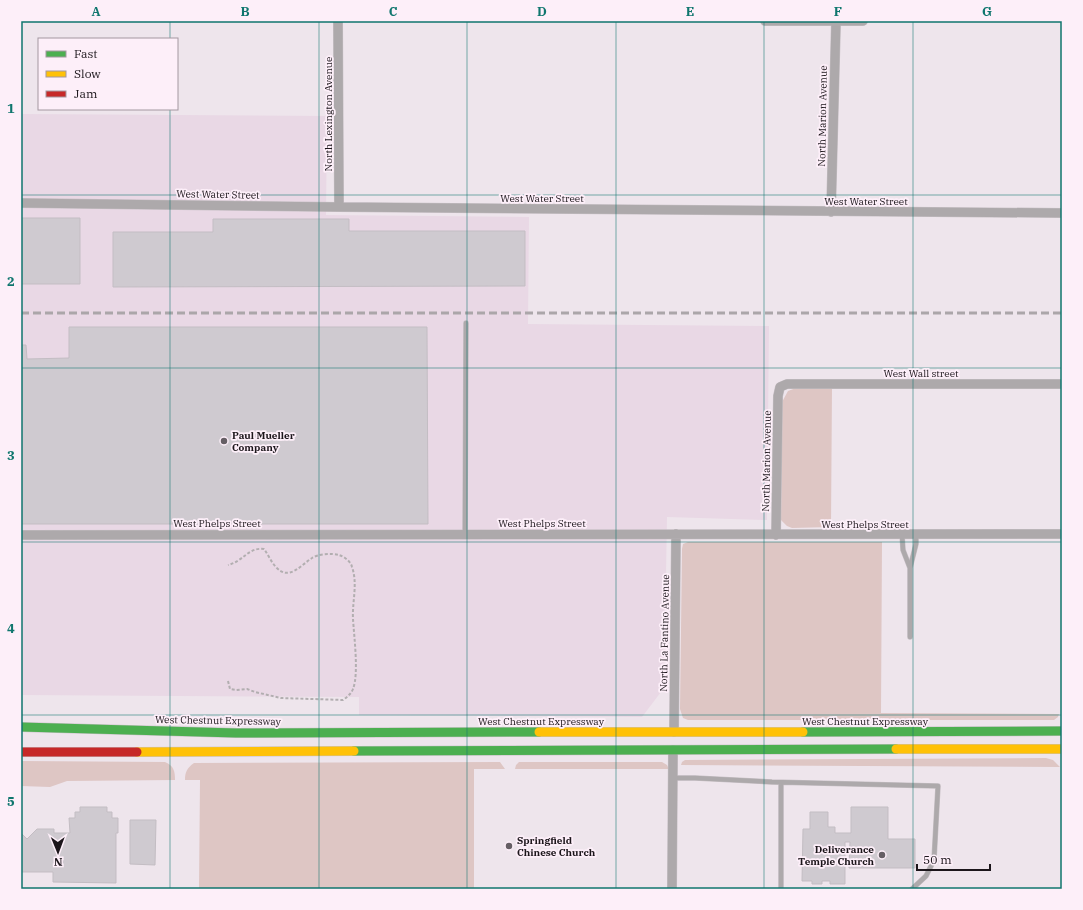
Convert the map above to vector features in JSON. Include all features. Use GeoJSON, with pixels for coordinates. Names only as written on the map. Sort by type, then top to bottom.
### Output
{"type":"FeatureCollection","features":[{"type":"Feature","properties":{"kind":"main road","name":"West Chestnut Expressway"},"geometry":{"type":"LineString","coordinates":[[21,727],[236,733],[1062,731]]}},
{"type":"Feature","properties":{"kind":"main road"},"geometry":{"type":"LineString","coordinates":[[21,752],[1062,749]]}},
{"type":"Feature","properties":{"kind":"street","name":"North Lexington Avenue"},"geometry":{"type":"LineString","coordinates":[[338,21],[339,207]]}},
{"type":"Feature","properties":{"kind":"street"},"geometry":{"type":"LineString","coordinates":[[765,21],[863,21]]}},
{"type":"Feature","properties":{"kind":"street","name":"North Marion Avenue"},"geometry":{"type":"LineString","coordinates":[[831,212],[836,21]]}},
{"type":"Feature","properties":{"kind":"street","name":"West Water Street"},"geometry":{"type":"LineString","coordinates":[[21,203],[831,212],[1062,212]]}},
{"type":"Feature","properties":{"kind":"street","name":"West Wall street"},"geometry":{"type":"LineString","coordinates":[[780,388],[787,384],[1062,384]]}},
{"type":"Feature","properties":{"kind":"street","name":"North Marion Avenue"},"geometry":{"type":"LineString","coordinates":[[776,535],[778,396],[780,388]]}},
{"type":"Feature","properties":{"kind":"street","name":"North La Fantino Avenue"},"geometry":{"type":"LineString","coordinates":[[674,732],[676,534]]}},
{"type":"Feature","properties":{"kind":"street","name":"West Phelps Street"},"geometry":{"type":"LineString","coordinates":[[21,535],[1062,534]]}},
{"type":"Feature","properties":{"kind":"street"},"geometry":{"type":"LineString","coordinates":[[672,889],[673,750]]}},
{"type":"Feature","properties":{"kind":"lane"},"geometry":{"type":"LineString","coordinates":[[465,534],[466,322]]}},
{"type":"Feature","properties":{"kind":"lane"},"geometry":{"type":"LineString","coordinates":[[902,534],[903,550],[910,568]]}},
{"type":"Feature","properties":{"kind":"lane"},"geometry":{"type":"LineString","coordinates":[[910,637],[910,568],[916,544],[916,535]]}},
{"type":"Feature","properties":{"kind":"lane"},"geometry":{"type":"LineString","coordinates":[[673,778],[938,786],[934,860],[926,876],[912,889]]}},
{"type":"Feature","properties":{"kind":"lane"},"geometry":{"type":"LineString","coordinates":[[781,782],[781,889]]}},
{"type":"Feature","properties":{"kind":"path"},"geometry":{"type":"LineString","coordinates":[[228,564],[237,563],[259,548],[264,549],[276,568],[285,572],[293,572],[312,558],[319,555],[335,554],[347,560],[352,565],[354,579],[353,618],[355,661],[353,689],[350,695],[342,700],[281,698],[247,689],[230,689],[228,681]]}},
{"type":"Feature","properties":{"kind":"shaded area"},"geometry":{"type":"Polygon","coordinates":[[[21,114],[327,116],[326,215],[529,217],[528,324],[769,326],[767,520],[667,517],[664,688],[642,717],[359,715],[359,697],[21,695],[21,114]]]}},
{"type":"Feature","properties":{"kind":"shaded area"},"geometry":{"type":"Polygon","coordinates":[[[832,387],[831,527],[792,528],[787,526],[781,520],[782,402],[788,391],[796,388],[832,387]]]}},
{"type":"Feature","properties":{"kind":"shaded area"},"geometry":{"type":"Polygon","coordinates":[[[688,542],[882,542],[881,713],[1059,714],[1058,717],[1054,720],[688,720],[683,718],[680,709],[682,549],[683,544],[688,542]]]}},
{"type":"Feature","properties":{"kind":"shaded area"},"geometry":{"type":"Polygon","coordinates":[[[1046,758],[1053,760],[1060,767],[681,765],[685,760],[1046,758]]]}},
{"type":"Feature","properties":{"kind":"shaded area"},"geometry":{"type":"Polygon","coordinates":[[[21,761],[165,762],[173,769],[175,780],[67,781],[50,787],[21,786],[21,761]]]}},
{"type":"Feature","properties":{"kind":"shaded area"},"geometry":{"type":"Polygon","coordinates":[[[500,762],[505,769],[474,769],[474,889],[199,889],[200,780],[185,780],[187,770],[194,763],[500,762]]]}},
{"type":"Feature","properties":{"kind":"shaded area"},"geometry":{"type":"Polygon","coordinates":[[[519,762],[662,762],[667,765],[669,769],[515,769],[519,762]]]}},
{"type":"Feature","properties":{"kind":"building"},"geometry":{"type":"Polygon","coordinates":[[[21,218],[80,218],[80,284],[21,284],[21,218]]]}},
{"type":"Feature","properties":{"kind":"building"},"geometry":{"type":"Polygon","coordinates":[[[213,219],[349,219],[349,231],[525,231],[525,286],[113,287],[113,232],[213,232],[213,219]]]}},
{"type":"Feature","properties":{"kind":"building","name":"Paul Mueller Company"},"geometry":{"type":"Polygon","coordinates":[[[69,327],[427,327],[428,524],[21,524],[21,345],[26,345],[27,359],[69,358],[69,327]]]}},
{"type":"Feature","properties":{"kind":"building"},"geometry":{"type":"Polygon","coordinates":[[[80,807],[107,807],[107,812],[112,812],[112,818],[118,818],[118,833],[116,833],[116,883],[53,882],[53,872],[21,872],[21,833],[27,839],[37,829],[54,829],[54,833],[70,833],[69,818],[75,818],[75,812],[80,812],[80,807]]]}},
{"type":"Feature","properties":{"kind":"building","name":"Deliverance Temple Church"},"geometry":{"type":"Polygon","coordinates":[[[851,807],[888,807],[888,839],[915,839],[915,868],[849,868],[850,842],[845,842],[845,884],[830,884],[830,881],[822,881],[822,884],[812,884],[812,881],[802,881],[803,829],[810,829],[810,812],[828,812],[828,827],[835,827],[835,833],[851,833],[851,807]]]}},
{"type":"Feature","properties":{"kind":"building"},"geometry":{"type":"Polygon","coordinates":[[[130,820],[156,820],[155,865],[130,864],[130,820]]]}},
{"type":"Feature","properties":{"kind":"railway"},"geometry":{"type":"LineString","coordinates":[[21,313],[1062,313]]}},
{"type":"Feature","properties":{"kind":"traffic: fast"},"geometry":{"type":"LineString","coordinates":[[21,727],[236,733],[539,732]]}},
{"type":"Feature","properties":{"kind":"traffic: fast"},"geometry":{"type":"LineString","coordinates":[[803,732],[1062,731]]}},
{"type":"Feature","properties":{"kind":"traffic: fast"},"geometry":{"type":"LineString","coordinates":[[354,751],[896,749]]}},
{"type":"Feature","properties":{"kind":"traffic: slow"},"geometry":{"type":"LineString","coordinates":[[539,732],[803,732]]}},
{"type":"Feature","properties":{"kind":"traffic: slow"},"geometry":{"type":"LineString","coordinates":[[896,749],[1062,749]]}},
{"type":"Feature","properties":{"kind":"traffic: slow"},"geometry":{"type":"LineString","coordinates":[[137,752],[354,751]]}},
{"type":"Feature","properties":{"kind":"traffic: jam"},"geometry":{"type":"LineString","coordinates":[[21,752],[137,752]]}},
{"type":"Feature","properties":{"kind":"place","name":"Paul Mueller Company"},"geometry":{"type":"Point","coordinates":[224,441]}},
{"type":"Feature","properties":{"kind":"place","name":"Springfield Chinese Church"},"geometry":{"type":"Point","coordinates":[509,846]}},
{"type":"Feature","properties":{"kind":"place","name":"Deliverance Temple Church"},"geometry":{"type":"Point","coordinates":[882,855]}}]}
